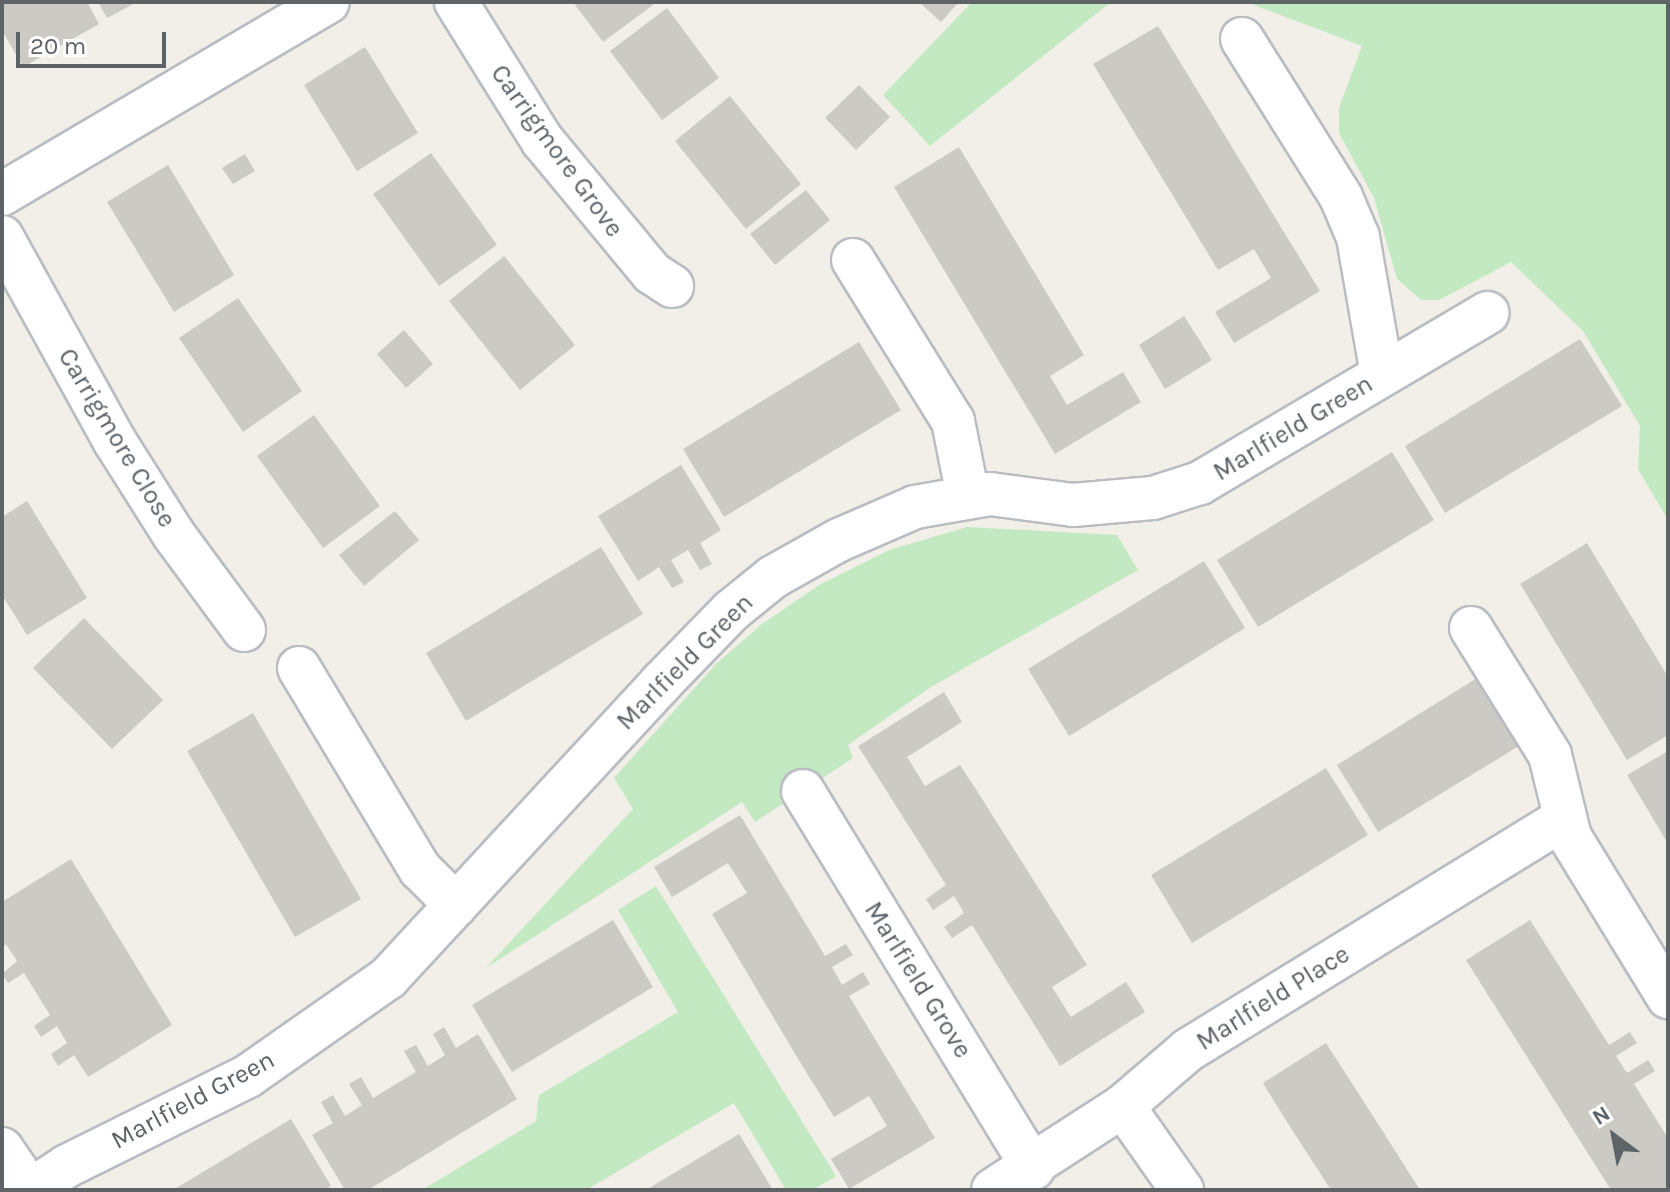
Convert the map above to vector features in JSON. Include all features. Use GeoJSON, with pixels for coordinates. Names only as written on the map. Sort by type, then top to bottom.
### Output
{"type":"FeatureCollection","features":[{"type":"Feature","properties":{"kind":"street"},"geometry":{"type":"LineString","coordinates":[[2,194],[328,2]]}},
{"type":"Feature","properties":{"kind":"street","name":"Carrigmore Grove"},"geometry":{"type":"LineString","coordinates":[[456,2],[542,140],[652,273],[672,286]]}},
{"type":"Feature","properties":{"kind":"street","name":"Marlfield Green"},"geometry":{"type":"LineString","coordinates":[[1242,39],[1326,172],[1352,224],[1368,282],[1382,374]]}},
{"type":"Feature","properties":{"kind":"street","name":"Carrigmore Close"},"geometry":{"type":"LineString","coordinates":[[2,237],[114,440],[174,535],[244,630]]}},
{"type":"Feature","properties":{"kind":"street"},"geometry":{"type":"LineString","coordinates":[[853,260],[953,421],[968,496]]}},
{"type":"Feature","properties":{"kind":"street","name":"Marlfield Green"},"geometry":{"type":"LineString","coordinates":[[2,1149],[31,1190],[67,1166],[248,1076],[388,978],[660,684],[731,611],[773,577],[839,540],[915,507],[990,494],[1073,505],[1153,498],[1200,483],[1488,313]]}},
{"type":"Feature","properties":{"kind":"street"},"geometry":{"type":"LineString","coordinates":[[1471,628],[1550,755],[1561,784],[1563,819],[1668,997]]}},
{"type":"Feature","properties":{"kind":"street"},"geometry":{"type":"LineString","coordinates":[[299,668],[420,869],[456,905]]}},
{"type":"Feature","properties":{"kind":"street","name":"Marlfield Grove"},"geometry":{"type":"LineString","coordinates":[[803,791],[1033,1168]]}},
{"type":"Feature","properties":{"kind":"street","name":"Marlfield Place"},"geometry":{"type":"LineString","coordinates":[[993,1190],[1033,1168],[1123,1106],[1188,1050],[1563,819]]}},
{"type":"Feature","properties":{"kind":"street"},"geometry":{"type":"LineString","coordinates":[[1123,1106],[1182,1190]]}},
{"type":"Feature","properties":{"kind":"green space"},"geometry":{"type":"Polygon","coordinates":[[[972,2],[1111,2],[930,146],[883,95],[972,2]]]}},
{"type":"Feature","properties":{"kind":"green space"},"geometry":{"type":"Polygon","coordinates":[[[1246,2],[1668,2],[1668,520],[1638,469],[1640,426],[1583,331],[1511,262],[1439,300],[1421,300],[1397,279],[1374,198],[1339,133],[1339,108],[1362,46],[1246,2]]]}},
{"type":"Feature","properties":{"kind":"green space"},"geometry":{"type":"Polygon","coordinates":[[[967,527],[1117,535],[1138,570],[931,687],[848,745],[853,758],[755,822],[742,802],[486,968],[633,809],[614,778],[716,664],[762,624],[819,585],[889,550],[967,527]]]}},
{"type":"Feature","properties":{"kind":"green space"},"geometry":{"type":"Polygon","coordinates":[[[656,886],[836,1176],[813,1190],[786,1190],[734,1103],[586,1190],[422,1190],[536,1121],[539,1095],[678,1012],[618,910],[656,886]]]}},
{"type":"Feature","properties":{"kind":"building"},"geometry":{"type":"Polygon","coordinates":[[[2,2],[87,2],[99,24],[23,67],[2,30],[2,2]]]}},
{"type":"Feature","properties":{"kind":"building"},"geometry":{"type":"Polygon","coordinates":[[[98,2],[137,2],[107,18],[98,2]]]}},
{"type":"Feature","properties":{"kind":"building"},"geometry":{"type":"Polygon","coordinates":[[[573,2],[657,2],[603,42],[573,2]]]}},
{"type":"Feature","properties":{"kind":"building"},"geometry":{"type":"Polygon","coordinates":[[[919,2],[959,2],[941,22],[919,2]]]}},
{"type":"Feature","properties":{"kind":"building"},"geometry":{"type":"Polygon","coordinates":[[[667,8],[719,78],[662,120],[610,51],[667,8]]]}},
{"type":"Feature","properties":{"kind":"building"},"geometry":{"type":"Polygon","coordinates":[[[1158,26],[1320,291],[1234,343],[1215,312],[1271,278],[1254,249],[1218,270],[1093,64],[1158,26]]]}},
{"type":"Feature","properties":{"kind":"building"},"geometry":{"type":"Polygon","coordinates":[[[365,47],[418,133],[357,171],[304,85],[365,47]]]}},
{"type":"Feature","properties":{"kind":"building"},"geometry":{"type":"Polygon","coordinates":[[[859,85],[890,117],[856,150],[825,118],[859,85]]]}},
{"type":"Feature","properties":{"kind":"building"},"geometry":{"type":"Polygon","coordinates":[[[730,96],[801,184],[746,229],[675,141],[730,96]]]}},
{"type":"Feature","properties":{"kind":"building"},"geometry":{"type":"Polygon","coordinates":[[[959,147],[1084,355],[1050,376],[1067,405],[1123,372],[1141,402],[1055,454],[894,187],[959,147]]]}},
{"type":"Feature","properties":{"kind":"building"},"geometry":{"type":"Polygon","coordinates":[[[431,153],[497,245],[439,286],[373,194],[431,153]]]}},
{"type":"Feature","properties":{"kind":"building"},"geometry":{"type":"Polygon","coordinates":[[[245,154],[255,171],[233,184],[222,168],[245,154]]]}},
{"type":"Feature","properties":{"kind":"building"},"geometry":{"type":"Polygon","coordinates":[[[168,165],[234,275],[174,312],[107,202],[168,165]]]}},
{"type":"Feature","properties":{"kind":"building"},"geometry":{"type":"Polygon","coordinates":[[[806,190],[830,220],[775,265],[750,234],[806,190]]]}},
{"type":"Feature","properties":{"kind":"building"},"geometry":{"type":"Polygon","coordinates":[[[504,256],[575,345],[520,390],[449,301],[504,256]]]}},
{"type":"Feature","properties":{"kind":"building"},"geometry":{"type":"Polygon","coordinates":[[[238,298],[302,391],[243,432],[179,338],[238,298]]]}},
{"type":"Feature","properties":{"kind":"building"},"geometry":{"type":"Polygon","coordinates":[[[1184,316],[1212,360],[1165,389],[1139,345],[1184,316]]]}},
{"type":"Feature","properties":{"kind":"building"},"geometry":{"type":"Polygon","coordinates":[[[404,330],[433,364],[406,388],[377,354],[404,330]]]}},
{"type":"Feature","properties":{"kind":"building"},"geometry":{"type":"Polygon","coordinates":[[[1580,339],[1622,406],[1445,513],[1405,446],[1580,339]]]}},
{"type":"Feature","properties":{"kind":"building"},"geometry":{"type":"Polygon","coordinates":[[[859,342],[901,410],[724,517],[683,449],[859,342]]]}},
{"type":"Feature","properties":{"kind":"building"},"geometry":{"type":"Polygon","coordinates":[[[314,415],[380,506],[323,548],[257,456],[314,415]]]}},
{"type":"Feature","properties":{"kind":"building"},"geometry":{"type":"Polygon","coordinates":[[[1392,452],[1434,520],[1258,627],[1217,560],[1392,452]]]}},
{"type":"Feature","properties":{"kind":"building"},"geometry":{"type":"Polygon","coordinates":[[[681,465],[721,530],[700,543],[712,564],[700,570],[688,550],[671,560],[684,582],[672,588],[659,567],[638,581],[598,516],[681,465]]]}},
{"type":"Feature","properties":{"kind":"building"},"geometry":{"type":"Polygon","coordinates":[[[27,501],[87,598],[27,635],[2,595],[2,517],[27,501]]]}},
{"type":"Feature","properties":{"kind":"building"},"geometry":{"type":"Polygon","coordinates":[[[395,511],[419,540],[364,586],[339,555],[395,511]]]}},
{"type":"Feature","properties":{"kind":"building"},"geometry":{"type":"Polygon","coordinates":[[[1587,543],[1668,677],[1668,735],[1627,760],[1520,584],[1587,543]]]}},
{"type":"Feature","properties":{"kind":"building"},"geometry":{"type":"Polygon","coordinates":[[[601,547],[643,614],[466,721],[426,653],[601,547]]]}},
{"type":"Feature","properties":{"kind":"building"},"geometry":{"type":"Polygon","coordinates":[[[1204,561],[1245,628],[1069,736],[1028,669],[1204,561]]]}},
{"type":"Feature","properties":{"kind":"building"},"geometry":{"type":"Polygon","coordinates":[[[84,618],[163,700],[112,749],[33,668],[84,618]]]}},
{"type":"Feature","properties":{"kind":"building"},"geometry":{"type":"Polygon","coordinates":[[[1477,678],[1519,746],[1378,832],[1337,765],[1477,678]]]}},
{"type":"Feature","properties":{"kind":"building"},"geometry":{"type":"Polygon","coordinates":[[[944,692],[962,722],[907,757],[925,786],[960,765],[979,794],[1087,965],[1052,987],[1071,1017],[1126,982],[1145,1012],[1060,1066],[972,925],[952,938],[944,927],[964,913],[954,896],[933,910],[926,899],[946,885],[858,746],[944,692]]]}},
{"type":"Feature","properties":{"kind":"building"},"geometry":{"type":"Polygon","coordinates":[[[253,713],[361,899],[295,937],[187,751],[253,713]]]}},
{"type":"Feature","properties":{"kind":"building"},"geometry":{"type":"Polygon","coordinates":[[[1668,751],[1668,844],[1627,775],[1668,751]]]}},
{"type":"Feature","properties":{"kind":"building"},"geometry":{"type":"Polygon","coordinates":[[[1326,768],[1368,835],[1192,943],[1151,875],[1326,768]]]}},
{"type":"Feature","properties":{"kind":"building"},"geometry":{"type":"Polygon","coordinates":[[[740,815],[825,956],[846,944],[853,955],[832,967],[842,985],[863,972],[870,984],[849,996],[935,1138],[849,1189],[831,1159],[887,1126],[869,1096],[834,1117],[797,1057],[712,914],[747,893],[728,863],[672,897],[654,867],[740,815]]]}},
{"type":"Feature","properties":{"kind":"building"},"geometry":{"type":"Polygon","coordinates":[[[71,859],[172,1025],[88,1077],[74,1055],[58,1066],[51,1054],[67,1043],[57,1026],[41,1037],[34,1026],[50,1015],[24,973],[8,983],[2,974],[17,961],[6,944],[2,947],[2,902],[71,859]]]}},
{"type":"Feature","properties":{"kind":"building"},"geometry":{"type":"Polygon","coordinates":[[[613,920],[653,987],[512,1072],[472,1005],[613,920]]]}},
{"type":"Feature","properties":{"kind":"building"},"geometry":{"type":"Polygon","coordinates":[[[1530,920],[1609,1045],[1630,1032],[1637,1043],[1616,1056],[1627,1073],[1648,1060],[1655,1071],[1634,1084],[1668,1138],[1668,1190],[1611,1190],[1466,960],[1530,920]]]}},
{"type":"Feature","properties":{"kind":"building"},"geometry":{"type":"Polygon","coordinates":[[[444,1027],[456,1048],[478,1034],[517,1099],[368,1190],[345,1190],[312,1135],[333,1123],[321,1102],[333,1095],[345,1116],[362,1105],[349,1084],[361,1077],[373,1098],[416,1072],[404,1051],[416,1045],[428,1066],[445,1055],[433,1034],[444,1027]]]}},
{"type":"Feature","properties":{"kind":"building"},"geometry":{"type":"Polygon","coordinates":[[[1326,1043],[1420,1190],[1331,1190],[1287,1122],[1263,1083],[1326,1043]]]}},
{"type":"Feature","properties":{"kind":"building"},"geometry":{"type":"Polygon","coordinates":[[[291,1119],[331,1186],[325,1190],[173,1190],[291,1119]]]}},
{"type":"Feature","properties":{"kind":"building"},"geometry":{"type":"Polygon","coordinates":[[[739,1134],[773,1190],[646,1190],[704,1155],[739,1134]]]}}]}
